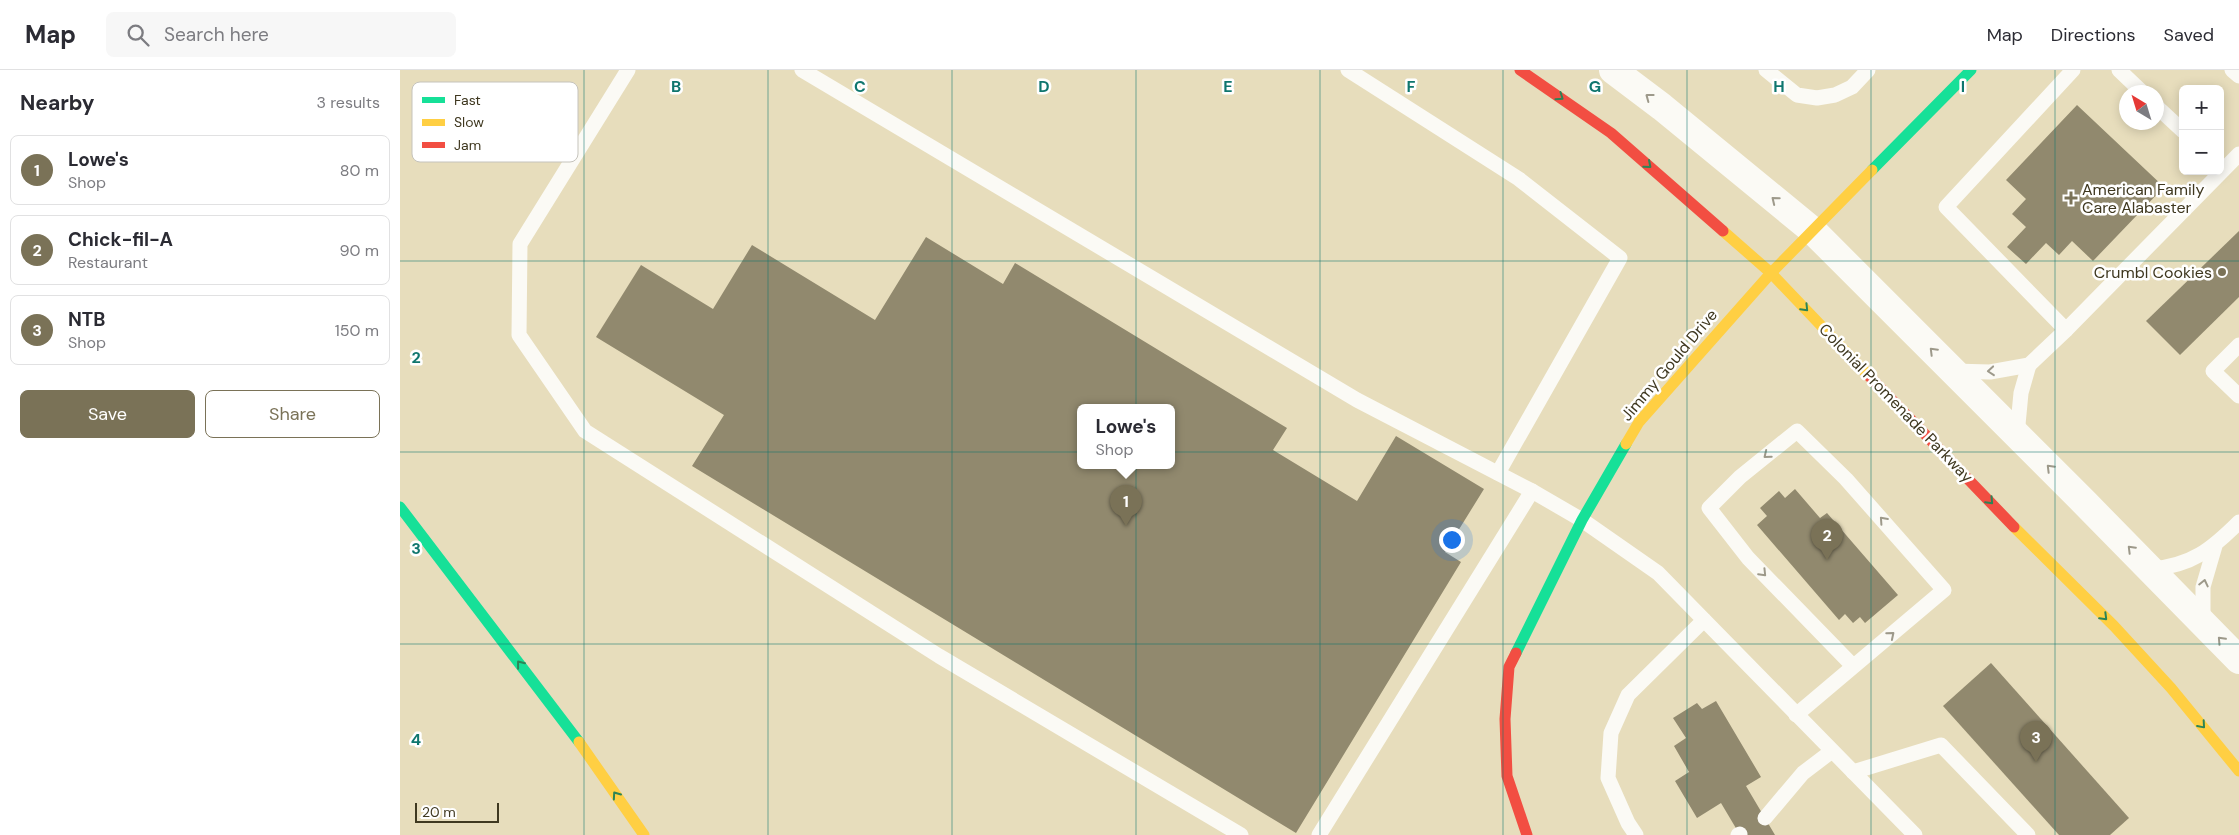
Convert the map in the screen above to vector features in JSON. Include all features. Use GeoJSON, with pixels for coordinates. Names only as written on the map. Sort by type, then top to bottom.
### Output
{"type":"FeatureCollection","features":[{"type":"Feature","properties":{"kind":"main road","name":"Colonial Promenade Parkway"},"geometry":{"type":"LineString","coordinates":[[1520,70],[1611,133],[1771,273],[2019,532],[2114,626],[2176,695],[2239,771]]}},
{"type":"Feature","properties":{"kind":"main road","name":"Jimmy Gould Drive"},"geometry":{"type":"LineString","coordinates":[[1527,835],[1507,776],[1505,719],[1509,667],[1582,520],[1639,422],[1771,273],[1971,70]]}},
{"type":"Feature","properties":{"kind":"main road"},"geometry":{"type":"LineString","coordinates":[[400,507],[565,722],[644,835]]}},
{"type":"Feature","properties":{"kind":"street"},"geometry":{"type":"LineString","coordinates":[[1613,70],[1662,107],[1812,230],[2152,570],[2239,660]]}},
{"type":"Feature","properties":{"kind":"lane"},"geometry":{"type":"LineString","coordinates":[[578,151],[628,70]]}},
{"type":"Feature","properties":{"kind":"lane"},"geometry":{"type":"LineString","coordinates":[[802,70],[1357,400],[1532,490],[1582,520],[1658,573],[1915,835]]}},
{"type":"Feature","properties":{"kind":"lane"},"geometry":{"type":"LineString","coordinates":[[1348,70],[1519,179],[1620,258],[1498,473]]}},
{"type":"Feature","properties":{"kind":"lane"},"geometry":{"type":"LineString","coordinates":[[1766,70],[1797,94],[1817,98],[1835,95],[1852,87],[1868,70]]}},
{"type":"Feature","properties":{"kind":"lane"},"geometry":{"type":"LineString","coordinates":[[2066,330],[1946,207],[2073,70]]}},
{"type":"Feature","properties":{"kind":"lane"},"geometry":{"type":"LineString","coordinates":[[2119,70],[2135,85]]}},
{"type":"Feature","properties":{"kind":"lane"},"geometry":{"type":"LineString","coordinates":[[2232,70],[2239,76]]}},
{"type":"Feature","properties":{"kind":"lane"},"geometry":{"type":"LineString","coordinates":[[2164,113],[2182,130]]}},
{"type":"Feature","properties":{"kind":"lane"},"geometry":{"type":"LineString","coordinates":[[2224,167],[2239,154]]}},
{"type":"Feature","properties":{"kind":"lane"},"geometry":{"type":"LineString","coordinates":[[571,162],[520,244],[519,335],[584,431],[939,656],[1241,835]]}},
{"type":"Feature","properties":{"kind":"lane"},"geometry":{"type":"LineString","coordinates":[[2017,435],[2021,393],[2029,365],[2066,330],[2216,175]]}},
{"type":"Feature","properties":{"kind":"lane"},"geometry":{"type":"LineString","coordinates":[[2239,345],[2213,370],[2239,396]]}},
{"type":"Feature","properties":{"kind":"lane"},"geometry":{"type":"LineString","coordinates":[[1953,371],[1990,372],[2029,365]]}},
{"type":"Feature","properties":{"kind":"lane"},"geometry":{"type":"LineString","coordinates":[[1796,714],[1944,590],[1846,479],[1797,431],[1740,477],[1709,508],[1748,558],[1853,666]]}},
{"type":"Feature","properties":{"kind":"lane"},"geometry":{"type":"LineString","coordinates":[[1319,835],[1532,490]]}},
{"type":"Feature","properties":{"kind":"lane"},"geometry":{"type":"LineString","coordinates":[[2152,570],[2168,568],[2196,557],[2215,546],[2239,522]]}},
{"type":"Feature","properties":{"kind":"lane"},"geometry":{"type":"LineString","coordinates":[[2202,621],[2202,587],[2215,546]]}},
{"type":"Feature","properties":{"kind":"lane"},"geometry":{"type":"LineString","coordinates":[[1636,835],[1628,823],[1608,778],[1612,733],[1628,695],[1704,620]]}},
{"type":"Feature","properties":{"kind":"lane"},"geometry":{"type":"LineString","coordinates":[[1853,772],[1941,745],[2028,835]]}},
{"type":"Feature","properties":{"kind":"lane"},"geometry":{"type":"LineString","coordinates":[[1765,818],[1803,773],[1832,751]]}},
{"type":"Feature","properties":{"kind":"building"},"geometry":{"type":"Polygon","coordinates":[[[2077,105],[2164,187],[2093,261],[2072,241],[2059,255],[2046,243],[2026,264],[2007,247],[2026,227],[2012,214],[2026,199],[2006,180],[2077,105]]]}},
{"type":"Feature","properties":{"kind":"building"},"geometry":{"type":"Polygon","coordinates":[[[2239,231],[2239,297],[2180,355],[2146,321],[2239,231]]]}},
{"type":"Feature","properties":{"kind":"building"},"geometry":{"type":"Polygon","coordinates":[[[926,237],[1003,284],[1015,263],[1287,428],[1273,450],[1357,501],[1396,436],[1484,489],[1445,552],[1461,562],[1296,833],[692,466],[724,415],[596,337],[641,265],[713,309],[752,245],[875,320],[926,237]]]}},
{"type":"Feature","properties":{"kind":"building"},"geometry":{"type":"Polygon","coordinates":[[[1795,489],[1820,518],[1827,513],[1898,595],[1865,623],[1860,617],[1853,623],[1845,614],[1839,620],[1757,525],[1767,516],[1760,508],[1779,491],[1785,498],[1795,489]]]}},
{"type":"Feature","properties":{"kind":"building"},"geometry":{"type":"Polygon","coordinates":[[[1991,663],[2129,818],[2110,835],[2059,835],[1943,706],[1991,663]]]}},
{"type":"Feature","properties":{"kind":"building"},"geometry":{"type":"Polygon","coordinates":[[[1716,701],[1761,777],[1746,786],[1775,835],[1740,835],[1721,803],[1697,818],[1675,781],[1689,772],[1674,746],[1686,738],[1673,718],[1697,703],[1702,709],[1716,701]]]}},
{"type":"Feature","properties":{"kind":"traffic: fast"},"geometry":{"type":"LineString","coordinates":[[1872,170],[1971,70]]}},
{"type":"Feature","properties":{"kind":"traffic: fast"},"geometry":{"type":"LineString","coordinates":[[1516,653],[1582,520],[1626,444]]}},
{"type":"Feature","properties":{"kind":"traffic: fast"},"geometry":{"type":"LineString","coordinates":[[400,507],[579,742]]}},
{"type":"Feature","properties":{"kind":"traffic: slow"},"geometry":{"type":"LineString","coordinates":[[1626,444],[1639,422],[1771,273],[1872,170]]}},
{"type":"Feature","properties":{"kind":"traffic: slow"},"geometry":{"type":"LineString","coordinates":[[1723,231],[1771,273],[1869,376]]}},
{"type":"Feature","properties":{"kind":"traffic: slow"},"geometry":{"type":"LineString","coordinates":[[2014,527],[2114,626],[2171,688],[2239,771]]}},
{"type":"Feature","properties":{"kind":"traffic: slow"},"geometry":{"type":"LineString","coordinates":[[579,742],[644,835]]}},
{"type":"Feature","properties":{"kind":"traffic: jam"},"geometry":{"type":"LineString","coordinates":[[1520,70],[1611,133],[1723,231]]}},
{"type":"Feature","properties":{"kind":"traffic: jam"},"geometry":{"type":"LineString","coordinates":[[1869,376],[2014,527]]}},
{"type":"Feature","properties":{"kind":"traffic: jam"},"geometry":{"type":"LineString","coordinates":[[1516,653],[1509,667],[1505,719],[1507,776],[1527,835]]}},
{"type":"Feature","properties":{"kind":"place","name":"American Family Care Alabaster"},"geometry":{"type":"Point","coordinates":[2071,198]}},
{"type":"Feature","properties":{"kind":"place","name":"Crumbl Cookies"},"geometry":{"type":"Point","coordinates":[2222,272]}},
{"type":"Feature","properties":{"kind":"place","name":"Lowe's"},"geometry":{"type":"Point","coordinates":[1126,526]}},
{"type":"Feature","properties":{"kind":"place","name":"Chick-fil-A"},"geometry":{"type":"Point","coordinates":[1827,560]}},
{"type":"Feature","properties":{"kind":"place","name":"NTB"},"geometry":{"type":"Point","coordinates":[2036,762]}}]}
